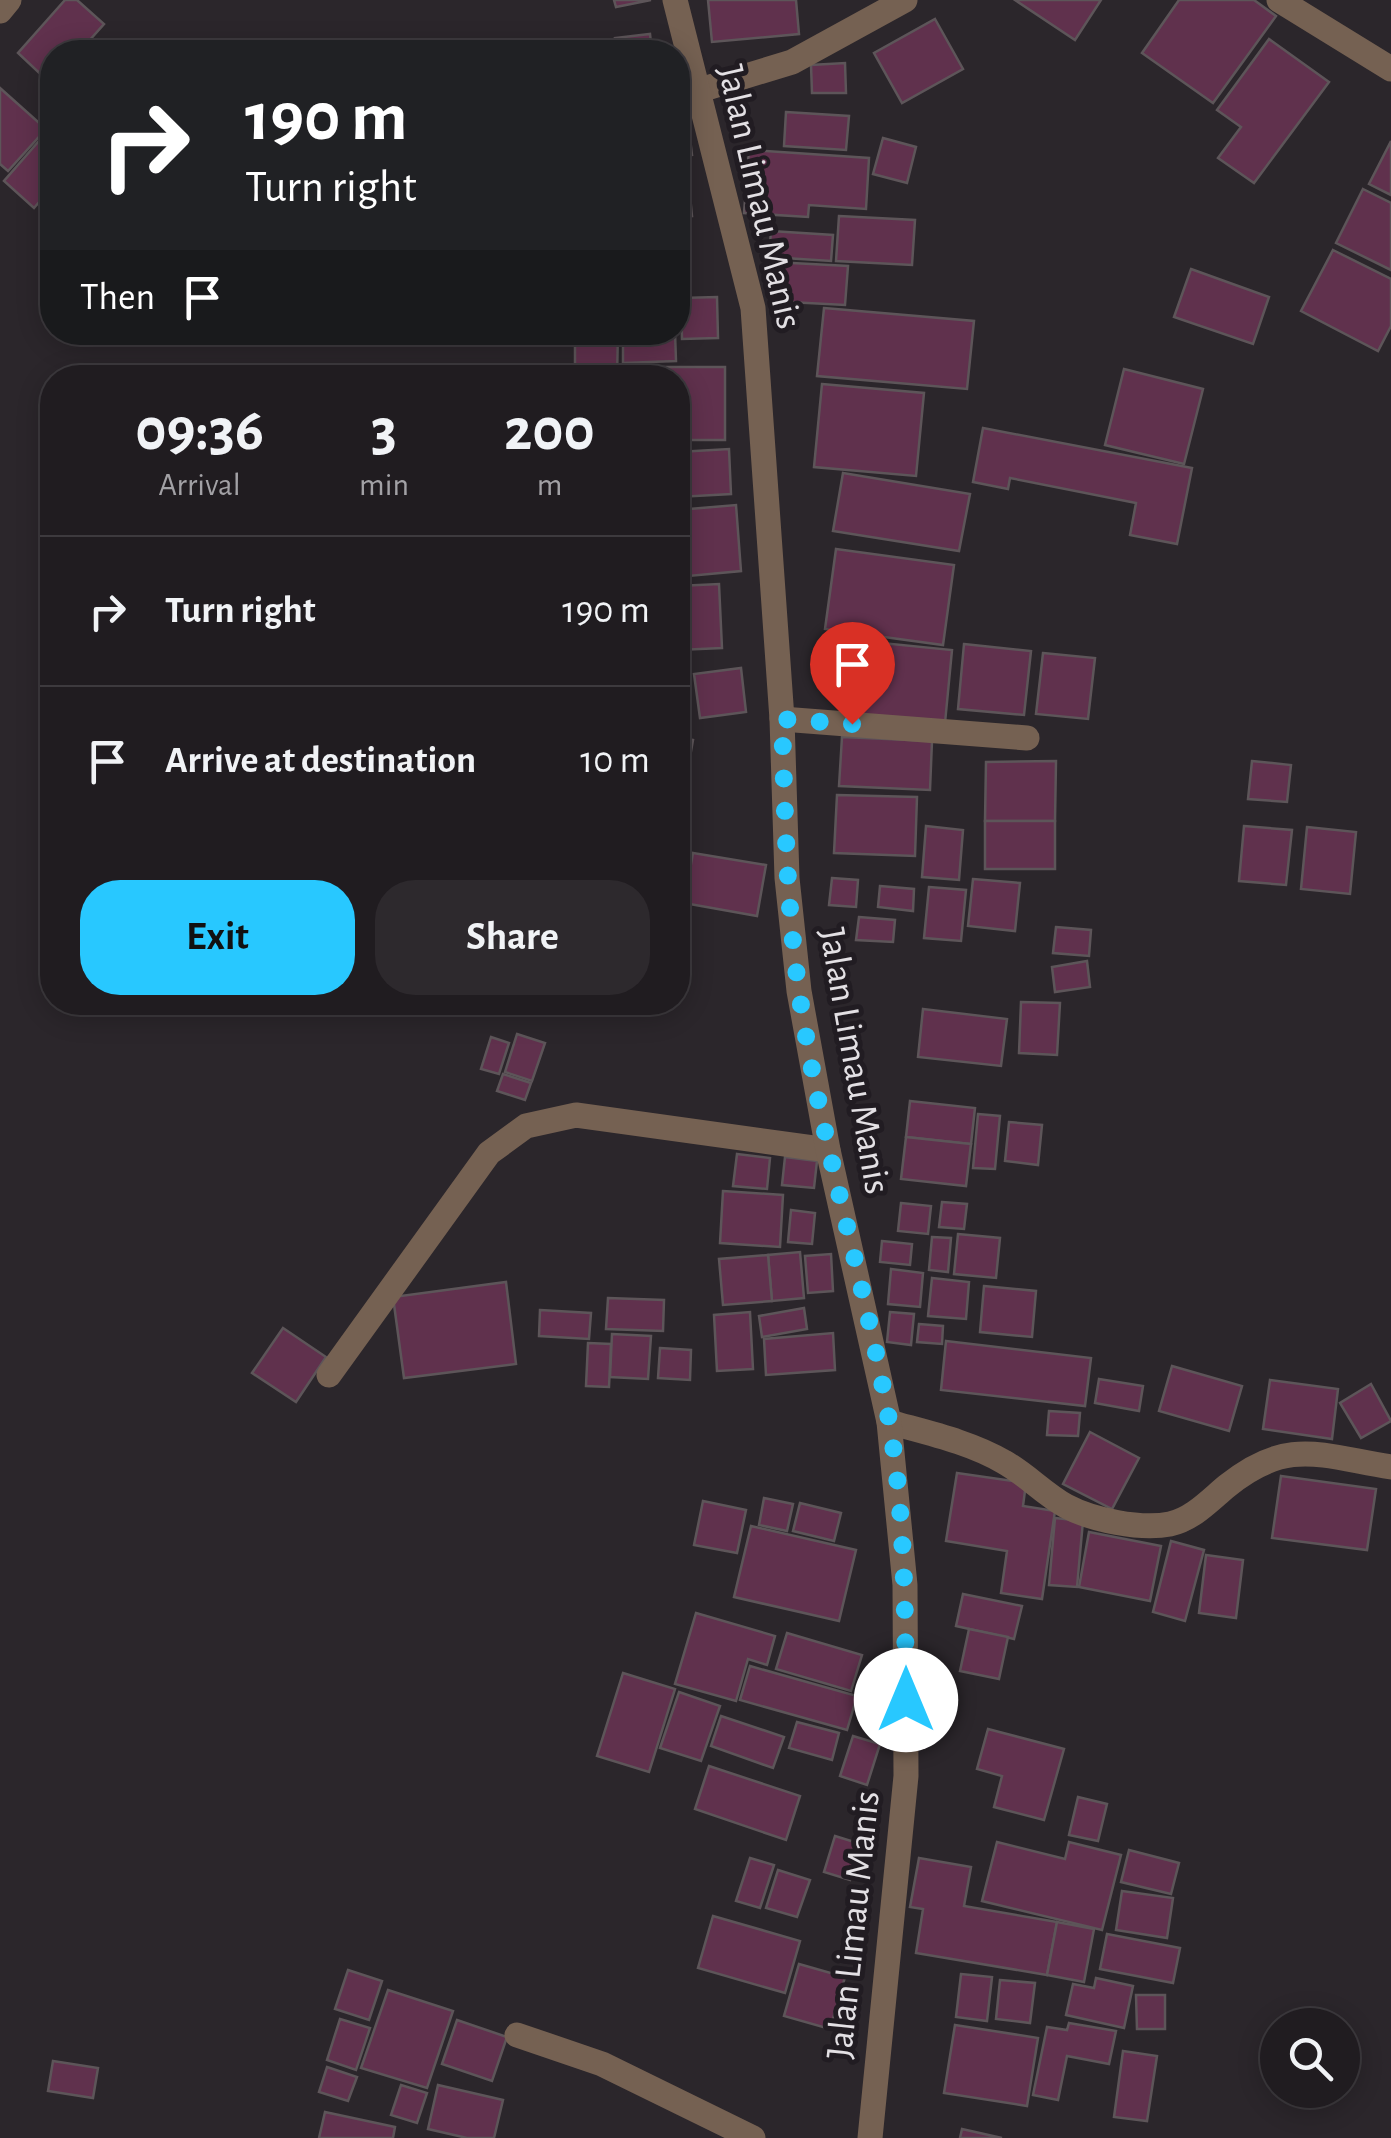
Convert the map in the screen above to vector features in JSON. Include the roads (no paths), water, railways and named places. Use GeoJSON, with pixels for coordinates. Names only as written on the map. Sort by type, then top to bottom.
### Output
{"type":"FeatureCollection","features":[{"type":"Feature","properties":{"kind":"street"},"geometry":{"type":"LineString","coordinates":[[0,10],[9,0]]}},
{"type":"Feature","properties":{"kind":"street","name":"Jalan Limau Manis"},"geometry":{"type":"LineString","coordinates":[[675,0],[684,40]]}},
{"type":"Feature","properties":{"kind":"street"},"geometry":{"type":"LineString","coordinates":[[696,91],[792,62],[905,0]]}},
{"type":"Feature","properties":{"kind":"street"},"geometry":{"type":"LineString","coordinates":[[1279,0],[1391,69]]}},
{"type":"Feature","properties":{"kind":"street","name":"Jalan Limau Manis"},"geometry":{"type":"LineString","coordinates":[[690,65],[752,308],[782,719],[793,934],[828,1150],[890,1422],[905,1585],[906,1776],[870,2138]]}},
{"type":"Feature","properties":{"kind":"street"},"geometry":{"type":"LineString","coordinates":[[782,719],[1026,738]]}},
{"type":"Feature","properties":{"kind":"street"},"geometry":{"type":"LineString","coordinates":[[329,1376],[490,1154],[526,1126],[576,1116],[828,1150]]}},
{"type":"Feature","properties":{"kind":"street"},"geometry":{"type":"LineString","coordinates":[[890,1422],[968,1445],[1004,1462],[1066,1506],[1143,1524],[1171,1524],[1194,1514],[1250,1467],[1272,1456],[1293,1452],[1391,1467]]}},
{"type":"Feature","properties":{"kind":"street"},"geometry":{"type":"LineString","coordinates":[[517,2035],[602,2064],[753,2138]]}}]}
